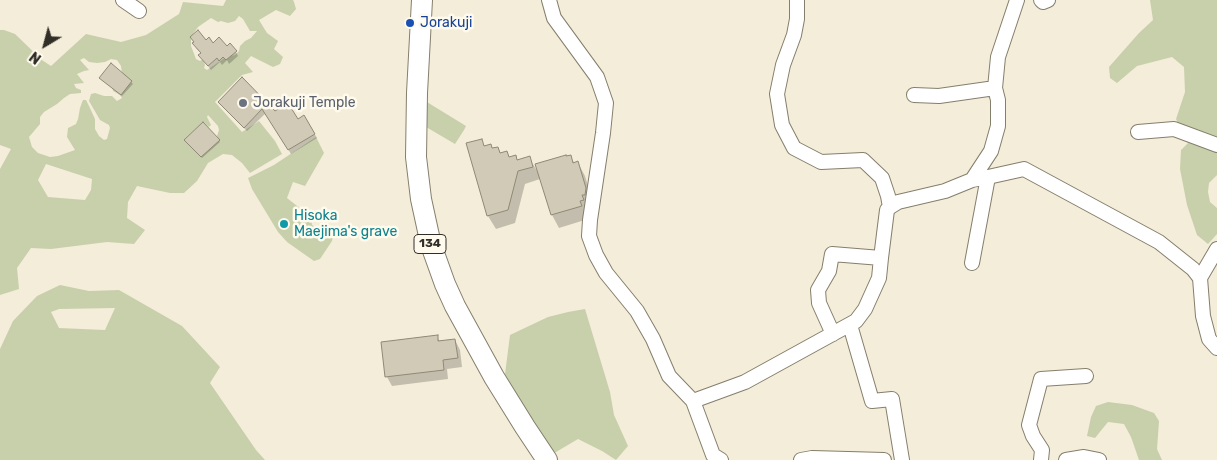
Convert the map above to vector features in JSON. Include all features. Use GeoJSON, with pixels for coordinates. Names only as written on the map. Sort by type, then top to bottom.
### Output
{"type":"FeatureCollection","features":[{"type":"Feature","properties":{"kind":"highway","name":"134"},"geometry":{"type":"LineString","coordinates":[[422,0],[416,157],[421,198],[431,245],[445,284],[459,314],[494,377],[547,460]]}},
{"type":"Feature","properties":{"kind":"street"},"geometry":{"type":"LineString","coordinates":[[123,0],[139,11]]}},
{"type":"Feature","properties":{"kind":"street"},"geometry":{"type":"LineString","coordinates":[[549,0],[554,18],[597,78],[606,103],[589,236],[596,255],[606,273],[637,311],[653,339],[669,376],[693,401],[715,458]]}},
{"type":"Feature","properties":{"kind":"street"},"geometry":{"type":"LineString","coordinates":[[797,0],[797,19],[794,35],[783,65],[777,94],[782,125],[794,148],[821,162],[863,160],[882,178],[890,207]]}},
{"type":"Feature","properties":{"kind":"street"},"geometry":{"type":"LineString","coordinates":[[972,180],[991,151],[998,126],[998,100],[995,88],[998,56],[1017,0]]}},
{"type":"Feature","properties":{"kind":"street"},"geometry":{"type":"LineString","coordinates":[[1041,0],[1043,2],[1048,0]]}},
{"type":"Feature","properties":{"kind":"street"},"geometry":{"type":"LineString","coordinates":[[914,96],[939,96],[995,88]]}},
{"type":"Feature","properties":{"kind":"street"},"geometry":{"type":"LineString","coordinates":[[1138,132],[1174,129],[1217,145]]}},
{"type":"Feature","properties":{"kind":"street"},"geometry":{"type":"LineString","coordinates":[[693,401],[745,382],[856,321],[865,309],[880,278],[887,210],[890,207],[898,202],[945,191],[972,180],[1024,169],[1160,242],[1193,268],[1200,278],[1203,316],[1209,339],[1217,348]]}},
{"type":"Feature","properties":{"kind":"street"},"geometry":{"type":"LineString","coordinates":[[972,263],[988,177]]}},
{"type":"Feature","properties":{"kind":"street"},"geometry":{"type":"LineString","coordinates":[[1200,278],[1213,263],[1217,249]]}},
{"type":"Feature","properties":{"kind":"street"},"geometry":{"type":"LineString","coordinates":[[832,334],[819,303],[818,290],[829,271],[832,254],[881,258]]}},
{"type":"Feature","properties":{"kind":"street"},"geometry":{"type":"LineString","coordinates":[[850,325],[872,401],[892,399],[902,460]]}},
{"type":"Feature","properties":{"kind":"street"},"geometry":{"type":"LineString","coordinates":[[1041,460],[1042,450],[1033,436],[1029,424],[1041,379],[1086,376]]}},
{"type":"Feature","properties":{"kind":"street"},"geometry":{"type":"LineString","coordinates":[[1066,460],[1084,457],[1099,460]]}},
{"type":"Feature","properties":{"kind":"street"},"geometry":{"type":"LineString","coordinates":[[801,460],[812,458],[884,460]]}},
{"type":"Feature","properties":{"kind":"green space"},"geometry":{"type":"Polygon","coordinates":[[[226,0],[293,0],[294,2],[296,9],[290,16],[276,10],[259,20],[267,33],[278,41],[274,49],[283,57],[280,64],[273,67],[251,56],[245,63],[253,72],[242,75],[215,102],[242,132],[259,121],[275,141],[282,154],[250,173],[232,155],[223,154],[208,163],[197,181],[184,193],[170,193],[137,186],[128,202],[127,218],[145,230],[134,244],[107,242],[51,249],[31,248],[17,268],[19,289],[0,295],[0,169],[11,149],[0,145],[0,30],[15,34],[51,66],[86,34],[121,42],[146,35],[179,14],[183,2],[223,6],[226,0]],[[239,16],[235,21],[228,23],[218,22],[211,18],[198,27],[191,37],[191,46],[196,59],[200,61],[203,59],[204,68],[207,70],[226,57],[235,55],[239,51],[240,46],[257,31],[250,31],[239,16]],[[84,58],[80,60],[89,70],[77,74],[84,83],[74,84],[76,88],[81,90],[81,93],[70,94],[44,112],[40,117],[40,124],[29,137],[32,147],[38,153],[50,157],[75,150],[67,137],[68,128],[76,124],[83,100],[86,100],[95,119],[95,129],[99,136],[104,140],[107,139],[109,125],[100,120],[89,101],[91,94],[95,93],[112,96],[117,101],[122,98],[113,91],[112,87],[122,74],[121,66],[117,60],[111,59],[97,63],[89,62],[84,58]],[[208,115],[207,117],[211,125],[209,127],[203,122],[184,140],[201,157],[219,140],[217,136],[218,126],[208,115]],[[46,164],[38,180],[48,197],[85,200],[91,190],[92,179],[46,164]]]}},
{"type":"Feature","properties":{"kind":"green space"},"geometry":{"type":"Polygon","coordinates":[[[1150,0],[1217,0],[1217,175],[1209,183],[1208,192],[1210,202],[1217,208],[1217,234],[1208,244],[1197,235],[1187,205],[1180,169],[1181,150],[1188,143],[1176,119],[1185,92],[1184,67],[1172,57],[1137,66],[1117,83],[1110,78],[1109,67],[1153,20],[1150,0]]]}},
{"type":"Feature","properties":{"kind":"green space"},"geometry":{"type":"Polygon","coordinates":[[[422,99],[466,126],[455,144],[421,124],[422,99]]]}},
{"type":"Feature","properties":{"kind":"green space"},"geometry":{"type":"Polygon","coordinates":[[[316,137],[324,153],[305,186],[293,182],[287,198],[311,217],[312,225],[323,232],[333,234],[332,241],[320,259],[314,261],[287,242],[278,232],[252,189],[248,178],[274,165],[316,137]]]}},
{"type":"Feature","properties":{"kind":"green space"},"geometry":{"type":"Polygon","coordinates":[[[60,285],[89,291],[119,290],[182,326],[220,367],[210,383],[256,450],[265,460],[0,460],[0,349],[13,321],[37,296],[60,285]],[[115,308],[59,309],[51,312],[59,328],[105,330],[115,308]]]}},
{"type":"Feature","properties":{"kind":"green space"},"geometry":{"type":"Polygon","coordinates":[[[585,309],[610,392],[614,415],[628,446],[616,460],[578,439],[551,455],[505,374],[510,335],[548,317],[585,309]]]}},
{"type":"Feature","properties":{"kind":"green space"},"geometry":{"type":"Polygon","coordinates":[[[1108,402],[1132,405],[1154,413],[1159,421],[1157,449],[1162,460],[1139,460],[1124,424],[1108,422],[1095,438],[1087,436],[1091,417],[1096,406],[1108,402]]]}},
{"type":"Feature","properties":{"kind":"building"},"geometry":{"type":"Polygon","coordinates":[[[198,30],[206,40],[209,37],[213,43],[219,37],[227,46],[230,43],[237,51],[226,60],[223,57],[219,61],[217,58],[208,66],[198,55],[201,53],[192,43],[194,42],[190,37],[198,30]]]}},
{"type":"Feature","properties":{"kind":"building"},"geometry":{"type":"Polygon","coordinates":[[[111,63],[132,81],[121,95],[99,78],[111,63]]]}},
{"type":"Feature","properties":{"kind":"building"},"geometry":{"type":"Polygon","coordinates":[[[242,77],[275,111],[288,103],[298,119],[304,115],[315,134],[288,150],[262,109],[244,128],[218,102],[242,77]]]}},
{"type":"Feature","properties":{"kind":"building"},"geometry":{"type":"Polygon","coordinates":[[[203,122],[220,140],[201,157],[184,140],[203,122]]]}},
{"type":"Feature","properties":{"kind":"building"},"geometry":{"type":"Polygon","coordinates":[[[482,139],[484,146],[491,144],[492,148],[498,147],[500,153],[507,151],[509,157],[516,155],[517,160],[530,156],[533,167],[518,171],[508,210],[487,216],[466,143],[482,139]]]}},
{"type":"Feature","properties":{"kind":"building"},"geometry":{"type":"Polygon","coordinates":[[[571,155],[573,163],[578,161],[586,188],[585,195],[582,195],[584,200],[580,201],[582,206],[551,215],[535,164],[571,155]]]}},
{"type":"Feature","properties":{"kind":"building"},"geometry":{"type":"Polygon","coordinates":[[[438,335],[438,341],[455,339],[458,358],[443,360],[444,370],[385,377],[381,342],[438,335]]]}},
{"type":"Feature","properties":{"kind":"place","name":"Jorakuji"},"geometry":{"type":"Point","coordinates":[410,23]}},
{"type":"Feature","properties":{"kind":"place","name":"Jorakuji Temple"},"geometry":{"type":"Point","coordinates":[243,103]}},
{"type":"Feature","properties":{"kind":"place","name":"Hisoka Maejima's grave"},"geometry":{"type":"Point","coordinates":[284,224]}}]}
